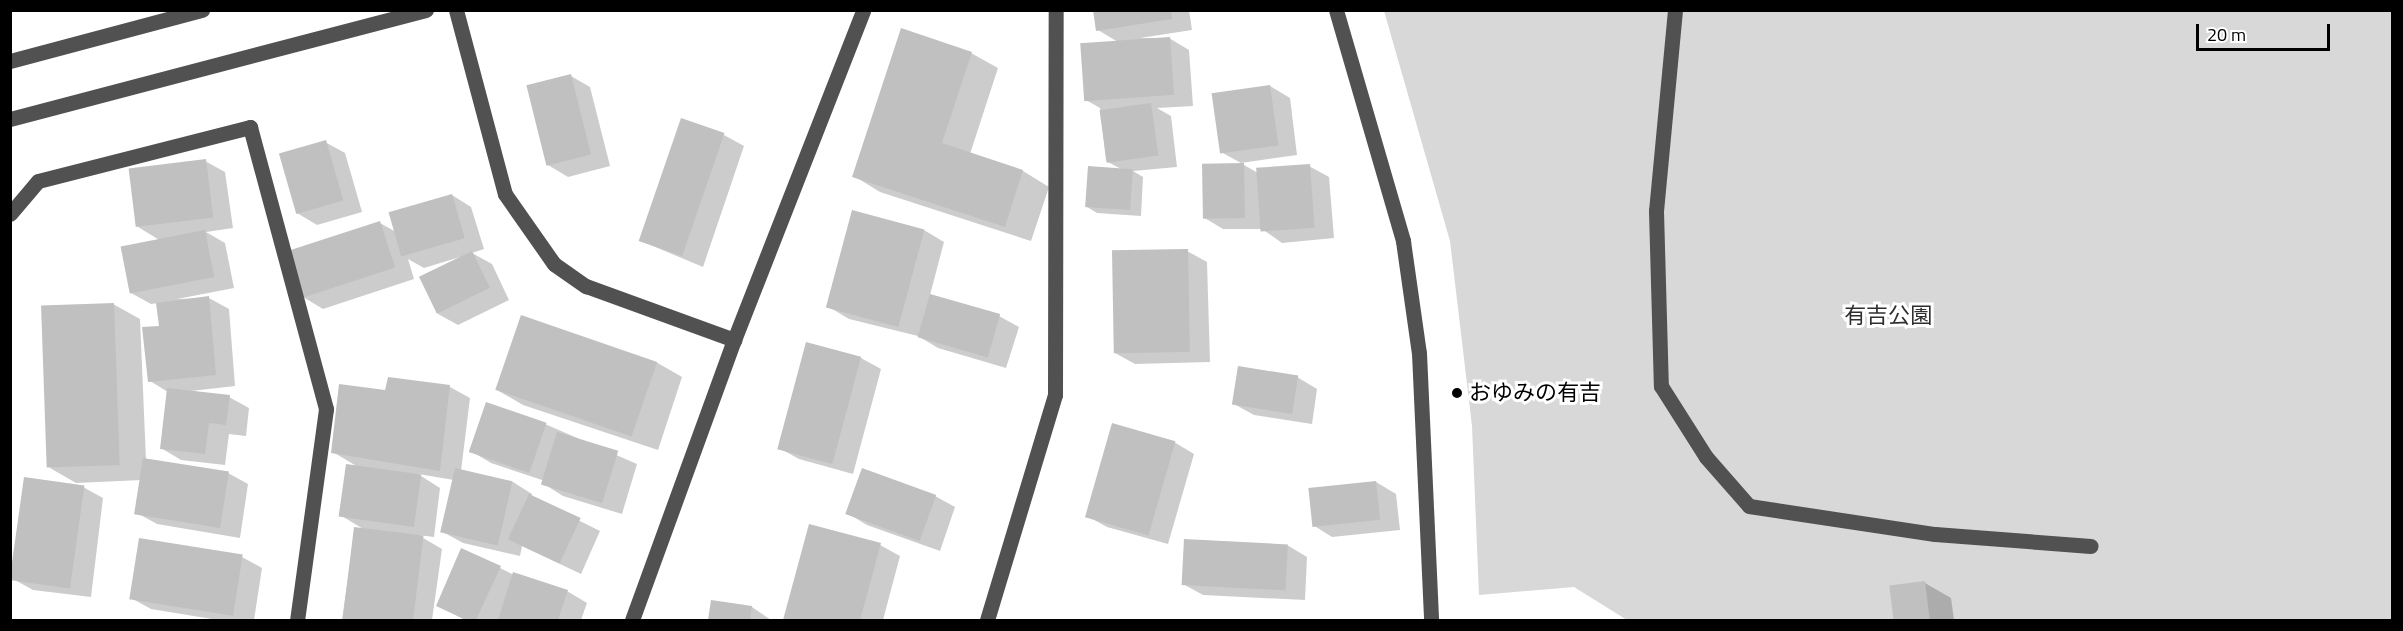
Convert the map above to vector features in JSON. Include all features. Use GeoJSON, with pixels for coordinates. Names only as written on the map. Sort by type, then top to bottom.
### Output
{"type":"FeatureCollection","features":[{"type":"Feature","properties":{"kind":"street"},"geometry":{"type":"LineString","coordinates":[[10,61],[202,10]]}},
{"type":"Feature","properties":{"kind":"street"},"geometry":{"type":"LineString","coordinates":[[10,119],[426,10]]}},
{"type":"Feature","properties":{"kind":"street"},"geometry":{"type":"LineString","coordinates":[[456,10],[505,194],[554,264],[586,286],[734,340]]}},
{"type":"Feature","properties":{"kind":"street"},"geometry":{"type":"LineString","coordinates":[[632,621],[734,340],[863,10]]}},
{"type":"Feature","properties":{"kind":"street"},"geometry":{"type":"LineString","coordinates":[[987,621],[1055,395],[1056,10]]}},
{"type":"Feature","properties":{"kind":"street"},"geometry":{"type":"LineString","coordinates":[[1336,10],[1403,241],[1419,353],[1431,621]]}},
{"type":"Feature","properties":{"kind":"street"},"geometry":{"type":"LineString","coordinates":[[1675,10],[1656,211],[1661,386],[1706,457],[1749,506],[1935,534],[2091,546]]}},
{"type":"Feature","properties":{"kind":"street"},"geometry":{"type":"LineString","coordinates":[[10,214],[38,181],[250,128],[326,409],[297,621]]}},
{"type":"Feature","properties":{"kind":"green space","name":"有吉公園"},"geometry":{"type":"Polygon","coordinates":[[[1384,11],[2392,11],[2392,620],[1627,620],[1574,587],[1479,595],[1472,426],[1450,241],[1384,11]]]}},
{"type":"Feature","properties":{"kind":"building"},"geometry":{"type":"Polygon","coordinates":[[[1093,10],[1171,10],[1172,19],[1096,31],[1093,10]]]}},
{"type":"Feature","properties":{"kind":"building"},"geometry":{"type":"Polygon","coordinates":[[[901,28],[972,52],[942,143],[1023,170],[1005,227],[852,177],[901,28]]]}},
{"type":"Feature","properties":{"kind":"building"},"geometry":{"type":"Polygon","coordinates":[[[1170,37],[1174,95],[1084,101],[1080,43],[1170,37]]]}},
{"type":"Feature","properties":{"kind":"building"},"geometry":{"type":"Polygon","coordinates":[[[571,74],[591,155],[546,166],[526,85],[571,74]]]}},
{"type":"Feature","properties":{"kind":"building"},"geometry":{"type":"Polygon","coordinates":[[[1270,85],[1278,145],[1220,154],[1212,93],[1270,85]]]}},
{"type":"Feature","properties":{"kind":"building"},"geometry":{"type":"Polygon","coordinates":[[[1151,103],[1158,155],[1107,163],[1100,110],[1151,103]]]}},
{"type":"Feature","properties":{"kind":"building"},"geometry":{"type":"Polygon","coordinates":[[[681,118],[724,133],[682,256],[639,241],[681,118]]]}},
{"type":"Feature","properties":{"kind":"building"},"geometry":{"type":"Polygon","coordinates":[[[326,140],[343,201],[296,214],[279,154],[326,140]]]}},
{"type":"Feature","properties":{"kind":"building"},"geometry":{"type":"Polygon","coordinates":[[[206,159],[213,218],[136,227],[129,169],[206,159]]]}},
{"type":"Feature","properties":{"kind":"building"},"geometry":{"type":"Polygon","coordinates":[[[1244,163],[1245,218],[1203,219],[1202,164],[1244,163]]]}},
{"type":"Feature","properties":{"kind":"building"},"geometry":{"type":"Polygon","coordinates":[[[1310,164],[1314,228],[1261,232],[1256,168],[1310,164]]]}},
{"type":"Feature","properties":{"kind":"building"},"geometry":{"type":"Polygon","coordinates":[[[1088,166],[1133,169],[1130,210],[1085,207],[1088,166]]]}},
{"type":"Feature","properties":{"kind":"building"},"geometry":{"type":"Polygon","coordinates":[[[452,194],[465,238],[401,256],[389,212],[452,194]]]}},
{"type":"Feature","properties":{"kind":"building"},"geometry":{"type":"Polygon","coordinates":[[[852,210],[924,229],[898,327],[826,308],[852,210]]]}},
{"type":"Feature","properties":{"kind":"building"},"geometry":{"type":"Polygon","coordinates":[[[380,221],[395,268],[302,298],[287,251],[380,221]]]}},
{"type":"Feature","properties":{"kind":"building"},"geometry":{"type":"Polygon","coordinates":[[[205,230],[214,277],[130,294],[121,246],[205,230]]]}},
{"type":"Feature","properties":{"kind":"building"},"geometry":{"type":"Polygon","coordinates":[[[1188,249],[1190,352],[1114,353],[1112,250],[1188,249]]]}},
{"type":"Feature","properties":{"kind":"building"},"geometry":{"type":"Polygon","coordinates":[[[472,251],[490,288],[437,314],[419,277],[472,251]]]}},
{"type":"Feature","properties":{"kind":"building"},"geometry":{"type":"Polygon","coordinates":[[[930,294],[1000,314],[988,357],[918,337],[930,294]]]}},
{"type":"Feature","properties":{"kind":"building"},"geometry":{"type":"Polygon","coordinates":[[[209,296],[216,375],[148,382],[142,327],[159,326],[156,303],[209,296]]]}},
{"type":"Feature","properties":{"kind":"building"},"geometry":{"type":"Polygon","coordinates":[[[114,303],[120,465],[47,467],[41,306],[114,303]]]}},
{"type":"Feature","properties":{"kind":"building"},"geometry":{"type":"Polygon","coordinates":[[[521,315],[657,362],[631,437],[495,390],[521,315]]]}},
{"type":"Feature","properties":{"kind":"building"},"geometry":{"type":"Polygon","coordinates":[[[806,342],[861,357],[832,464],[777,449],[806,342]]]}},
{"type":"Feature","properties":{"kind":"building"},"geometry":{"type":"Polygon","coordinates":[[[1238,366],[1298,376],[1292,414],[1232,405],[1238,366]]]}},
{"type":"Feature","properties":{"kind":"building"},"geometry":{"type":"Polygon","coordinates":[[[388,377],[450,385],[440,471],[331,453],[339,384],[385,390],[388,377]]]}},
{"type":"Feature","properties":{"kind":"building"},"geometry":{"type":"Polygon","coordinates":[[[167,388],[230,395],[226,425],[209,423],[205,454],[160,449],[167,388]]]}},
{"type":"Feature","properties":{"kind":"building"},"geometry":{"type":"Polygon","coordinates":[[[486,402],[547,423],[529,473],[469,452],[486,402]]]}},
{"type":"Feature","properties":{"kind":"building"},"geometry":{"type":"Polygon","coordinates":[[[1112,423],[1175,441],[1148,535],[1085,517],[1112,423]]]}},
{"type":"Feature","properties":{"kind":"building"},"geometry":{"type":"Polygon","coordinates":[[[557,432],[618,451],[602,503],[541,485],[557,432]]]}},
{"type":"Feature","properties":{"kind":"building"},"geometry":{"type":"Polygon","coordinates":[[[143,458],[229,472],[220,528],[134,514],[143,458]]]}},
{"type":"Feature","properties":{"kind":"building"},"geometry":{"type":"Polygon","coordinates":[[[346,464],[421,475],[414,527],[339,516],[346,464]]]}},
{"type":"Feature","properties":{"kind":"building"},"geometry":{"type":"Polygon","coordinates":[[[455,468],[512,481],[498,546],[440,532],[455,468]]]}},
{"type":"Feature","properties":{"kind":"building"},"geometry":{"type":"Polygon","coordinates":[[[862,468],[936,495],[919,541],[845,514],[862,468]]]}},
{"type":"Feature","properties":{"kind":"building"},"geometry":{"type":"Polygon","coordinates":[[[24,477],[84,485],[70,588],[10,580],[24,477]]]}},
{"type":"Feature","properties":{"kind":"building"},"geometry":{"type":"Polygon","coordinates":[[[1376,481],[1380,520],[1312,527],[1308,488],[1376,481]]]}},
{"type":"Feature","properties":{"kind":"building"},"geometry":{"type":"Polygon","coordinates":[[[529,494],[581,518],[560,563],[508,539],[529,494]]]}},
{"type":"Feature","properties":{"kind":"building"},"geometry":{"type":"Polygon","coordinates":[[[809,524],[881,543],[860,620],[783,620],[809,524]]]}},
{"type":"Feature","properties":{"kind":"building"},"geometry":{"type":"Polygon","coordinates":[[[354,527],[423,536],[413,620],[343,620],[354,527]]]}},
{"type":"Feature","properties":{"kind":"building"},"geometry":{"type":"Polygon","coordinates":[[[139,538],[243,554],[233,616],[129,599],[139,538]]]}},
{"type":"Feature","properties":{"kind":"building"},"geometry":{"type":"Polygon","coordinates":[[[1184,539],[1288,544],[1285,590],[1182,585],[1184,539]]]}},
{"type":"Feature","properties":{"kind":"building"},"geometry":{"type":"Polygon","coordinates":[[[461,548],[501,566],[476,620],[466,620],[436,606],[461,548]]]}},
{"type":"Feature","properties":{"kind":"building"},"geometry":{"type":"Polygon","coordinates":[[[513,572],[568,590],[558,620],[498,620],[513,572]]]}},
{"type":"Feature","properties":{"kind":"building"},"geometry":{"type":"Polygon","coordinates":[[[1925,581],[1930,620],[1894,620],[1889,585],[1925,581]]]}},
{"type":"Feature","properties":{"kind":"building"},"geometry":{"type":"Polygon","coordinates":[[[711,600],[752,606],[750,620],[708,620],[711,600]]]}},
{"type":"Feature","properties":{"kind":"place","name":"おゆみの有吉"},"geometry":{"type":"Point","coordinates":[1457,393]}}]}
